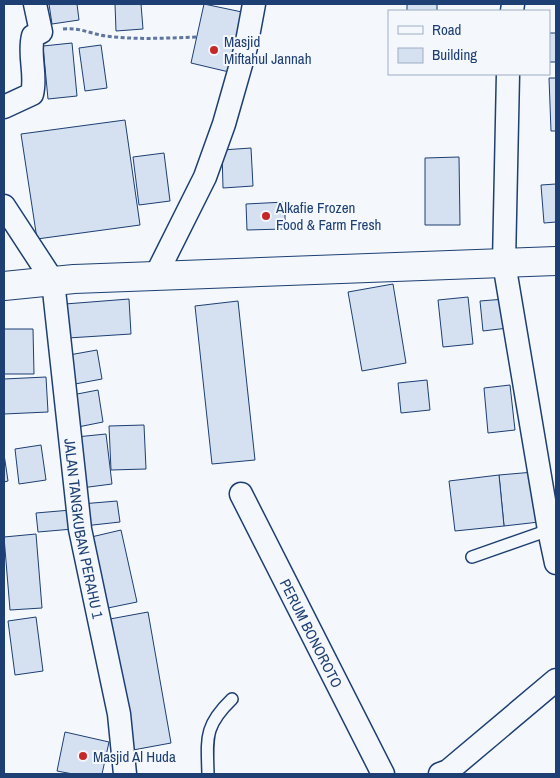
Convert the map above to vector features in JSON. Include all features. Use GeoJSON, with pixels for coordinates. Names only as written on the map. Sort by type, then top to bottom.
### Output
{"type":"FeatureCollection","features":[{"type":"Feature","properties":{"kind":"main road"},"geometry":{"type":"LineString","coordinates":[[4,286],[63,280],[151,276],[556,261]]}},
{"type":"Feature","properties":{"kind":"street"},"geometry":{"type":"LineString","coordinates":[[4,107],[32,94],[35,83],[31,44],[33,36],[40,32],[35,4]]}},
{"type":"Feature","properties":{"kind":"street"},"geometry":{"type":"LineString","coordinates":[[151,276],[205,177],[224,124],[246,47],[254,4]]}},
{"type":"Feature","properties":{"kind":"street"},"geometry":{"type":"LineString","coordinates":[[508,75],[504,263],[556,563]]}},
{"type":"Feature","properties":{"kind":"street"},"geometry":{"type":"LineString","coordinates":[[4,206],[63,280]]}},
{"type":"Feature","properties":{"kind":"street","name":"JALAN TANGKUBAN PERAHU 1"},"geometry":{"type":"LineString","coordinates":[[63,280],[80,529],[119,714],[125,774]]}},
{"type":"Feature","properties":{"kind":"street","name":"PERUM BONOROTO"},"geometry":{"type":"LineString","coordinates":[[241,494],[383,774]]}},
{"type":"Feature","properties":{"kind":"street"},"geometry":{"type":"LineString","coordinates":[[440,774],[448,771],[556,680]]}},
{"type":"Feature","properties":{"kind":"lane"},"geometry":{"type":"LineString","coordinates":[[472,557],[549,530]]}},
{"type":"Feature","properties":{"kind":"lane"},"geometry":{"type":"LineString","coordinates":[[208,774],[207,746],[210,726],[220,711],[232,699]]}},
{"type":"Feature","properties":{"kind":"path"},"geometry":{"type":"LineString","coordinates":[[40,32],[71,28],[82,29],[104,36],[139,38],[197,37]]}},
{"type":"Feature","properties":{"kind":"building"},"geometry":{"type":"Polygon","coordinates":[[[49,4],[77,4],[79,20],[52,24],[49,4]]]}},
{"type":"Feature","properties":{"kind":"building"},"geometry":{"type":"Polygon","coordinates":[[[115,4],[141,4],[143,29],[116,31],[115,4]]]}},
{"type":"Feature","properties":{"kind":"building","name":"Masjid Miftahul Jannah"},"geometry":{"type":"Polygon","coordinates":[[[204,4],[242,12],[229,72],[191,63],[204,4]]]}},
{"type":"Feature","properties":{"kind":"building"},"geometry":{"type":"Polygon","coordinates":[[[407,4],[437,4],[437,10],[407,10],[407,4]]]}},
{"type":"Feature","properties":{"kind":"building"},"geometry":{"type":"Polygon","coordinates":[[[550,33],[556,33],[556,62],[550,62],[550,33]]]}},
{"type":"Feature","properties":{"kind":"building"},"geometry":{"type":"Polygon","coordinates":[[[72,43],[77,96],[48,99],[43,46],[72,43]]]}},
{"type":"Feature","properties":{"kind":"building"},"geometry":{"type":"Polygon","coordinates":[[[101,45],[107,88],[85,91],[79,48],[101,45]]]}},
{"type":"Feature","properties":{"kind":"building"},"geometry":{"type":"Polygon","coordinates":[[[549,78],[556,78],[556,131],[551,131],[549,78]]]}},
{"type":"Feature","properties":{"kind":"building"},"geometry":{"type":"Polygon","coordinates":[[[125,120],[140,225],[37,239],[21,134],[125,120]]]}},
{"type":"Feature","properties":{"kind":"building"},"geometry":{"type":"Polygon","coordinates":[[[251,148],[253,186],[223,188],[222,150],[251,148]]]}},
{"type":"Feature","properties":{"kind":"building"},"geometry":{"type":"Polygon","coordinates":[[[164,153],[170,201],[139,205],[133,157],[164,153]]]}},
{"type":"Feature","properties":{"kind":"building"},"geometry":{"type":"Polygon","coordinates":[[[459,157],[460,225],[425,225],[425,158],[459,157]]]}},
{"type":"Feature","properties":{"kind":"building"},"geometry":{"type":"Polygon","coordinates":[[[556,184],[556,222],[544,223],[541,185],[556,184]]]}},
{"type":"Feature","properties":{"kind":"building","name":"Alkafie Frozen Food & Farm Fresh"},"geometry":{"type":"Polygon","coordinates":[[[285,202],[285,229],[247,230],[246,204],[285,202]]]}},
{"type":"Feature","properties":{"kind":"building"},"geometry":{"type":"Polygon","coordinates":[[[393,284],[406,363],[362,371],[348,292],[393,284]]]}},
{"type":"Feature","properties":{"kind":"building"},"geometry":{"type":"Polygon","coordinates":[[[468,297],[473,344],[443,347],[438,300],[468,297]]]}},
{"type":"Feature","properties":{"kind":"building"},"geometry":{"type":"Polygon","coordinates":[[[129,299],[131,334],[68,338],[65,304],[129,299]]]}},
{"type":"Feature","properties":{"kind":"building"},"geometry":{"type":"Polygon","coordinates":[[[505,299],[508,328],[483,331],[480,301],[505,299]]]}},
{"type":"Feature","properties":{"kind":"building"},"geometry":{"type":"Polygon","coordinates":[[[238,301],[255,460],[212,464],[195,306],[238,301]]]}},
{"type":"Feature","properties":{"kind":"building"},"geometry":{"type":"Polygon","coordinates":[[[4,329],[33,329],[34,374],[4,374],[4,329]]]}},
{"type":"Feature","properties":{"kind":"building"},"geometry":{"type":"Polygon","coordinates":[[[97,350],[102,379],[75,384],[69,355],[97,350]]]}},
{"type":"Feature","properties":{"kind":"building"},"geometry":{"type":"Polygon","coordinates":[[[46,377],[48,412],[4,414],[4,379],[46,377]]]}},
{"type":"Feature","properties":{"kind":"building"},"geometry":{"type":"Polygon","coordinates":[[[427,380],[430,410],[401,413],[398,383],[427,380]]]}},
{"type":"Feature","properties":{"kind":"building"},"geometry":{"type":"Polygon","coordinates":[[[510,385],[515,430],[488,433],[484,388],[510,385]]]}},
{"type":"Feature","properties":{"kind":"building"},"geometry":{"type":"Polygon","coordinates":[[[98,390],[103,422],[78,427],[72,395],[98,390]]]}},
{"type":"Feature","properties":{"kind":"building"},"geometry":{"type":"Polygon","coordinates":[[[144,425],[146,469],[111,470],[109,426],[144,425]]]}},
{"type":"Feature","properties":{"kind":"building"},"geometry":{"type":"Polygon","coordinates":[[[106,434],[112,484],[81,488],[76,437],[106,434]]]}},
{"type":"Feature","properties":{"kind":"building"},"geometry":{"type":"Polygon","coordinates":[[[41,445],[46,480],[19,484],[15,449],[41,445]]]}},
{"type":"Feature","properties":{"kind":"building"},"geometry":{"type":"Polygon","coordinates":[[[4,454],[8,481],[4,482],[4,454]]]}},
{"type":"Feature","properties":{"kind":"building"},"geometry":{"type":"Polygon","coordinates":[[[534,472],[539,522],[504,526],[499,475],[534,472]]]}},
{"type":"Feature","properties":{"kind":"building"},"geometry":{"type":"Polygon","coordinates":[[[499,475],[504,526],[455,531],[449,481],[499,475]]]}},
{"type":"Feature","properties":{"kind":"building"},"geometry":{"type":"Polygon","coordinates":[[[117,501],[120,522],[84,526],[81,504],[117,501]]]}},
{"type":"Feature","properties":{"kind":"building"},"geometry":{"type":"Polygon","coordinates":[[[71,510],[73,529],[38,532],[36,513],[71,510]]]}},
{"type":"Feature","properties":{"kind":"building"},"geometry":{"type":"Polygon","coordinates":[[[121,530],[137,602],[103,609],[87,538],[121,530]]]}},
{"type":"Feature","properties":{"kind":"building"},"geometry":{"type":"Polygon","coordinates":[[[36,534],[42,608],[10,610],[4,537],[36,534]]]}},
{"type":"Feature","properties":{"kind":"building"},"geometry":{"type":"Polygon","coordinates":[[[148,612],[171,743],[133,750],[110,619],[148,612]]]}},
{"type":"Feature","properties":{"kind":"building"},"geometry":{"type":"Polygon","coordinates":[[[36,617],[43,671],[15,675],[8,621],[36,617]]]}},
{"type":"Feature","properties":{"kind":"building","name":"Masjid Al Huda"},"geometry":{"type":"Polygon","coordinates":[[[65,732],[109,742],[102,774],[73,774],[57,771],[65,732]]]}},
{"type":"Feature","properties":{"kind":"place","name":"Masjid Miftahul Jannah"},"geometry":{"type":"Point","coordinates":[214,50]}},
{"type":"Feature","properties":{"kind":"place","name":"Alkafie Frozen Food & Farm Fresh"},"geometry":{"type":"Point","coordinates":[266,216]}},
{"type":"Feature","properties":{"kind":"place","name":"Masjid Al Huda"},"geometry":{"type":"Point","coordinates":[83,756]}}]}
